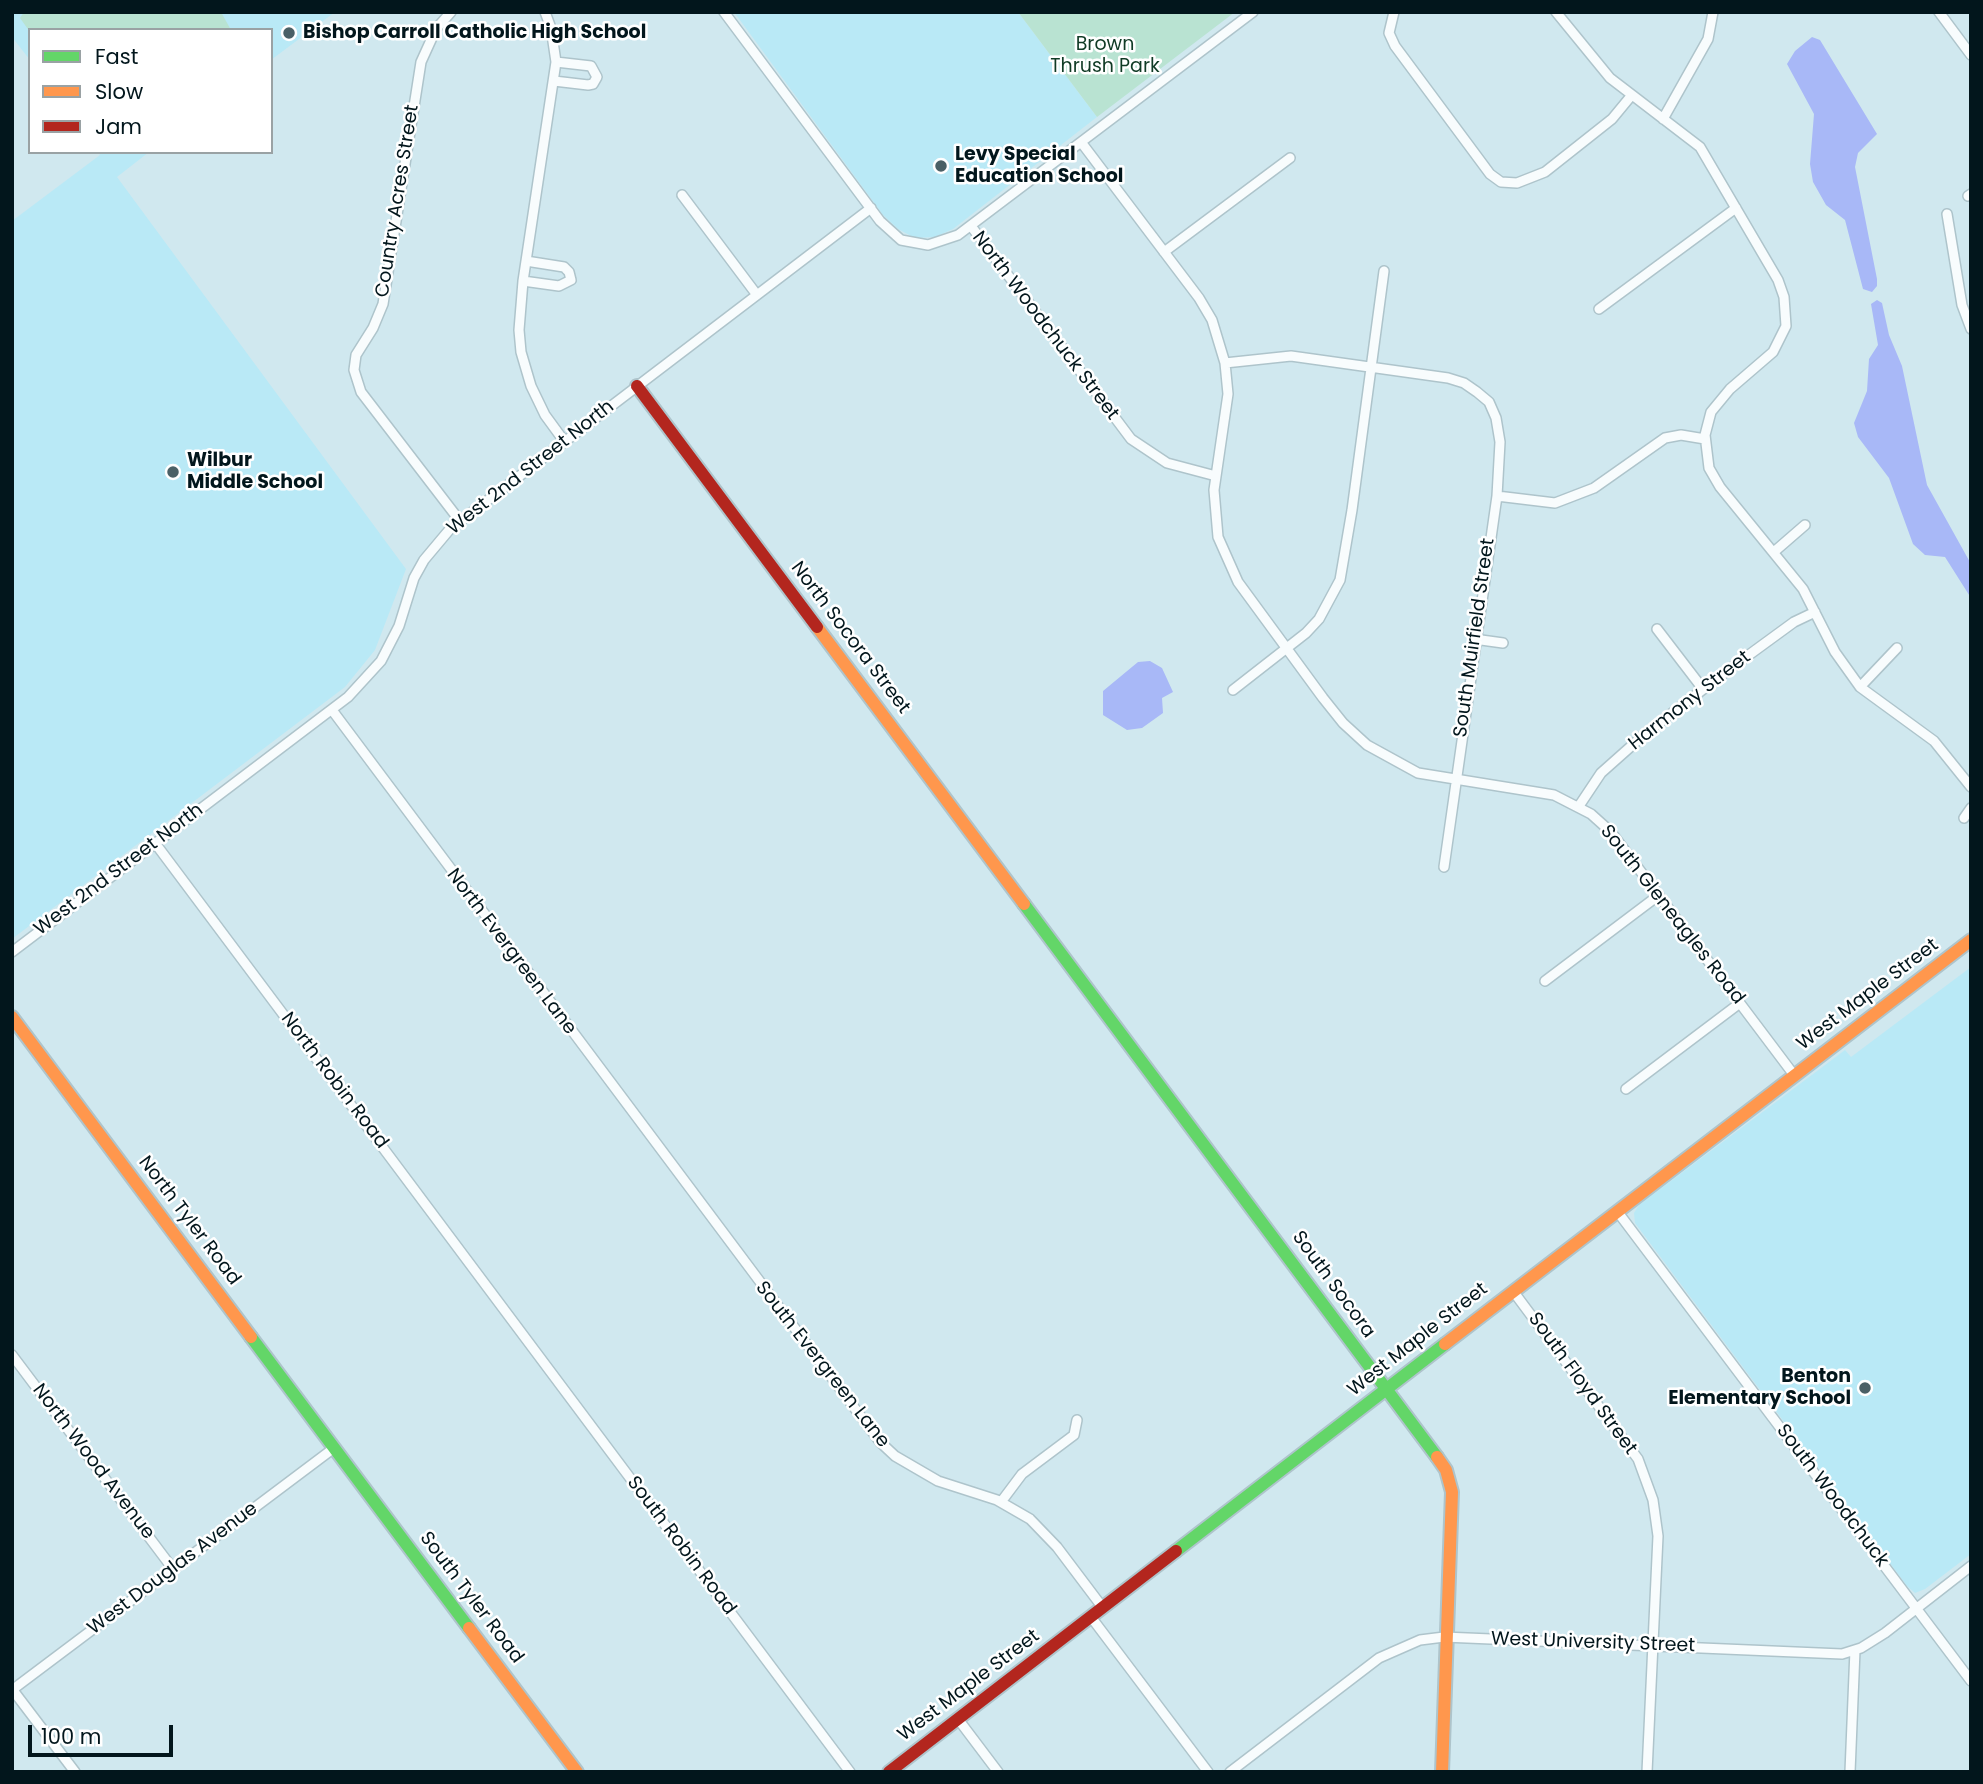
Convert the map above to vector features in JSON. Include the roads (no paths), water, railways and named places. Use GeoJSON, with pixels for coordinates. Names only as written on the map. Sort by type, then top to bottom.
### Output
{"type":"FeatureCollection","features":[{"type":"Feature","properties":{"kind":"main road","name":"North Socora Street"},"geometry":{"type":"LineString","coordinates":[[637,386],[1032,914]]}},
{"type":"Feature","properties":{"kind":"main road","name":"South Socora"},"geometry":{"type":"LineString","coordinates":[[1032,914],[1447,1470],[1452,1492],[1442,1772]]}},
{"type":"Feature","properties":{"kind":"main road","name":"West Maple Street"},"geometry":{"type":"LineString","coordinates":[[889,1772],[1971,940]]}},
{"type":"Feature","properties":{"kind":"main road","name":"North Tyler Road"},"geometry":{"type":"LineString","coordinates":[[12,1017],[334,1448]]}},
{"type":"Feature","properties":{"kind":"main road","name":"South Tyler Road"},"geometry":{"type":"LineString","coordinates":[[334,1448],[577,1772]]}},
{"type":"Feature","properties":{"kind":"street","name":"Country Acres Street"},"geometry":{"type":"LineString","coordinates":[[451,12],[436,29],[421,62],[383,304],[354,363],[354,377],[360,392],[460,521]]}},
{"type":"Feature","properties":{"kind":"street"},"geometry":{"type":"LineString","coordinates":[[545,12],[551,28],[556,62],[523,281],[521,352],[540,405],[564,442]]}},
{"type":"Feature","properties":{"kind":"street","name":"North Woodchuck Street"},"geometry":{"type":"LineString","coordinates":[[724,12],[892,233],[914,244],[943,243],[971,226],[1131,439],[1167,463],[1216,476]]}},
{"type":"Feature","properties":{"kind":"street"},"geometry":{"type":"LineString","coordinates":[[971,226],[1253,12]]}},
{"type":"Feature","properties":{"kind":"street"},"geometry":{"type":"LineString","coordinates":[[1394,12],[1389,33],[1395,46],[1490,174],[1501,181],[1517,183],[1545,172],[1612,120],[1631,96]]}},
{"type":"Feature","properties":{"kind":"street"},"geometry":{"type":"LineString","coordinates":[[1556,12],[1580,45],[1631,96],[1700,148],[1778,279],[1787,316],[1783,337],[1773,352],[1718,401],[1711,412],[1705,439],[1709,468],[1714,478],[1803,589],[1835,652],[1860,687],[1934,740],[1971,787]]}},
{"type":"Feature","properties":{"kind":"street"},"geometry":{"type":"LineString","coordinates":[[1663,119],[1708,39],[1713,12]]}},
{"type":"Feature","properties":{"kind":"street"},"geometry":{"type":"LineString","coordinates":[[1939,12],[1971,55]]}},
{"type":"Feature","properties":{"kind":"street"},"geometry":{"type":"LineString","coordinates":[[554,81],[588,85],[593,84],[597,77],[591,66],[556,62]]}},
{"type":"Feature","properties":{"kind":"street","name":"South Gleneagles Road"},"geometry":{"type":"LineString","coordinates":[[1081,142],[1212,320],[1225,363],[1228,394],[1216,476],[1214,514],[1225,558],[1238,582],[1343,723],[1367,745],[1418,773],[1554,795],[1579,806],[1611,832],[1794,1075]]}},
{"type":"Feature","properties":{"kind":"street"},"geometry":{"type":"LineString","coordinates":[[1164,252],[1290,158]]}},
{"type":"Feature","properties":{"kind":"street"},"geometry":{"type":"LineString","coordinates":[[682,195],[757,295]]}},
{"type":"Feature","properties":{"kind":"street","name":"West 2nd Street North"},"geometry":{"type":"LineString","coordinates":[[12,952],[331,710],[381,661],[399,626],[414,578],[424,560],[460,521],[871,208]]}},
{"type":"Feature","properties":{"kind":"street"},"geometry":{"type":"LineString","coordinates":[[1599,309],[1736,208]]}},
{"type":"Feature","properties":{"kind":"street"},"geometry":{"type":"LineString","coordinates":[[1947,214],[1962,305],[1971,329]]}},
{"type":"Feature","properties":{"kind":"street"},"geometry":{"type":"LineString","coordinates":[[523,281],[559,286],[570,280],[569,272],[564,267],[526,261]]}},
{"type":"Feature","properties":{"kind":"street"},"geometry":{"type":"LineString","coordinates":[[1233,690],[1319,619],[1340,580],[1384,271]]}},
{"type":"Feature","properties":{"kind":"street","name":"South Muirfield Street"},"geometry":{"type":"LineString","coordinates":[[1225,363],[1291,356],[1372,367],[1456,380],[1489,402],[1500,429],[1497,496],[1474,639],[1444,867]]}},
{"type":"Feature","properties":{"kind":"street"},"geometry":{"type":"LineString","coordinates":[[1497,496],[1555,503],[1594,488],[1665,439],[1681,435],[1705,439]]}},
{"type":"Feature","properties":{"kind":"street"},"geometry":{"type":"LineString","coordinates":[[1775,551],[1805,525]]}},
{"type":"Feature","properties":{"kind":"street","name":"Harmony Street"},"geometry":{"type":"LineString","coordinates":[[1579,806],[1601,773],[1620,754],[1794,622],[1815,612]]}},
{"type":"Feature","properties":{"kind":"street"},"geometry":{"type":"LineString","coordinates":[[1657,629],[1703,689]]}},
{"type":"Feature","properties":{"kind":"street"},"geometry":{"type":"LineString","coordinates":[[1474,639],[1503,643]]}},
{"type":"Feature","properties":{"kind":"street"},"geometry":{"type":"LineString","coordinates":[[1860,687],[1897,648]]}},
{"type":"Feature","properties":{"kind":"street","name":"North Evergreen Lane"},"geometry":{"type":"LineString","coordinates":[[331,710],[692,1194]]}},
{"type":"Feature","properties":{"kind":"street"},"geometry":{"type":"LineString","coordinates":[[1964,818],[1971,808]]}},
{"type":"Feature","properties":{"kind":"street","name":"North Robin Road"},"geometry":{"type":"LineString","coordinates":[[155,843],[512,1320]]}},
{"type":"Feature","properties":{"kind":"street"},"geometry":{"type":"LineString","coordinates":[[1545,981],[1659,895]]}},
{"type":"Feature","properties":{"kind":"street"},"geometry":{"type":"LineString","coordinates":[[1626,1089],[1740,1003]]}},
{"type":"Feature","properties":{"kind":"street","name":"South Evergreen Lane"},"geometry":{"type":"LineString","coordinates":[[692,1194],[880,1442],[895,1456],[938,1481],[1015,1508],[1043,1532],[1103,1608]]}},
{"type":"Feature","properties":{"kind":"street","name":"South Woodchuck"},"geometry":{"type":"LineString","coordinates":[[1617,1211],[1971,1681]]}},
{"type":"Feature","properties":{"kind":"street","name":"South Floyd Street"},"geometry":{"type":"LineString","coordinates":[[1513,1291],[1637,1459],[1653,1500],[1658,1536],[1647,1772]]}},
{"type":"Feature","properties":{"kind":"street","name":"South Robin Road"},"geometry":{"type":"LineString","coordinates":[[512,1320],[850,1772]]}},
{"type":"Feature","properties":{"kind":"street","name":"North Wood Avenue"},"geometry":{"type":"LineString","coordinates":[[12,1355],[173,1569]]}},
{"type":"Feature","properties":{"kind":"street"},"geometry":{"type":"LineString","coordinates":[[1001,1502],[1023,1474],[1074,1435],[1077,1420]]}},
{"type":"Feature","properties":{"kind":"street","name":"West Douglas Avenue"},"geometry":{"type":"LineString","coordinates":[[12,1689],[334,1448]]}},
{"type":"Feature","properties":{"kind":"street","name":"West University Street"},"geometry":{"type":"LineString","coordinates":[[1230,1772],[1379,1658],[1420,1640],[1448,1637],[1842,1654],[1855,1650],[1885,1633],[1971,1566]]}},
{"type":"Feature","properties":{"kind":"street"},"geometry":{"type":"LineString","coordinates":[[1091,1617],[1208,1772]]}},
{"type":"Feature","properties":{"kind":"street"},"geometry":{"type":"LineString","coordinates":[[1850,1772],[1855,1650]]}},
{"type":"Feature","properties":{"kind":"street"},"geometry":{"type":"LineString","coordinates":[[12,1689],[75,1772]]}},
{"type":"Feature","properties":{"kind":"street"},"geometry":{"type":"LineString","coordinates":[[958,1719],[998,1772]]}},
{"type":"Feature","properties":{"kind":"water"},"geometry":{"type":"Polygon","coordinates":[[[1812,37],[1820,40],[1877,134],[1858,153],[1855,167],[1877,279],[1877,286],[1872,292],[1863,289],[1845,220],[1826,205],[1813,182],[1810,164],[1814,114],[1787,64],[1795,51],[1812,37]]]}},
{"type":"Feature","properties":{"kind":"water"},"geometry":{"type":"Polygon","coordinates":[[[1877,300],[1882,303],[1889,335],[1902,366],[1927,485],[1971,564],[1971,598],[1945,557],[1925,555],[1913,544],[1889,478],[1858,437],[1854,423],[1867,391],[1869,359],[1878,345],[1871,304],[1877,300]]]}},
{"type":"Feature","properties":{"kind":"water"},"geometry":{"type":"Polygon","coordinates":[[[1150,661],[1162,668],[1173,692],[1162,698],[1163,713],[1142,728],[1127,730],[1103,715],[1103,691],[1138,662],[1150,661]]]}},
{"type":"Feature","properties":{"kind":"place","name":"Bishop Carroll Catholic High School"},"geometry":{"type":"Point","coordinates":[289,33]}},
{"type":"Feature","properties":{"kind":"place","name":"Levy Special Education School"},"geometry":{"type":"Point","coordinates":[941,166]}},
{"type":"Feature","properties":{"kind":"place","name":"Wilbur Middle School"},"geometry":{"type":"Point","coordinates":[173,472]}},
{"type":"Feature","properties":{"kind":"place","name":"Benton Elementary School"},"geometry":{"type":"Point","coordinates":[1865,1388]}},
{"type":"Feature","properties":{"kind":"park label","name":"Brown Thrush Park"},"geometry":{"type":"Point","coordinates":[1105,56]}}]}
